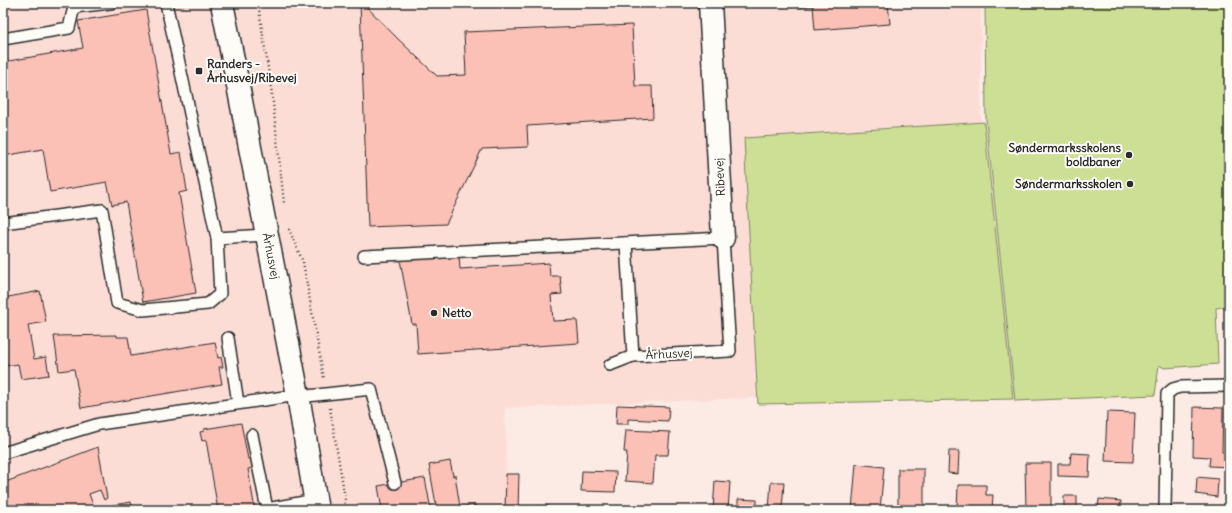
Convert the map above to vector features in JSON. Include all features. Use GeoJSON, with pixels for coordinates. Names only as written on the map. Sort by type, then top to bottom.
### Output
{"type":"FeatureCollection","features":[{"type":"Feature","properties":{"kind":"main road","name":"Århusvej"},"geometry":{"type":"LineString","coordinates":[[222,3],[298,396],[316,505]]}},
{"type":"Feature","properties":{"kind":"main road","name":"Ribevej"},"geometry":{"type":"LineString","coordinates":[[710,3],[723,238]]}},
{"type":"Feature","properties":{"kind":"lane"},"geometry":{"type":"LineString","coordinates":[[3,39],[69,28],[74,5],[111,3]]}},
{"type":"Feature","properties":{"kind":"lane"},"geometry":{"type":"LineString","coordinates":[[3,223],[102,210],[117,303],[143,310],[208,304],[220,294],[217,238],[166,3]]}},
{"type":"Feature","properties":{"kind":"lane"},"geometry":{"type":"LineString","coordinates":[[217,238],[266,235]]}},
{"type":"Feature","properties":{"kind":"lane"},"geometry":{"type":"LineString","coordinates":[[364,256],[723,238]]}},
{"type":"Feature","properties":{"kind":"lane","name":"Ribevej"},"geometry":{"type":"LineString","coordinates":[[723,238],[730,351]]}},
{"type":"Feature","properties":{"kind":"lane"},"geometry":{"type":"LineString","coordinates":[[626,243],[633,356]]}},
{"type":"Feature","properties":{"kind":"lane"},"geometry":{"type":"LineString","coordinates":[[228,338],[238,403]]}},
{"type":"Feature","properties":{"kind":"lane","name":"Århusvej"},"geometry":{"type":"LineString","coordinates":[[610,365],[633,356],[730,351]]}},
{"type":"Feature","properties":{"kind":"lane"},"geometry":{"type":"LineString","coordinates":[[1165,510],[1167,394],[1173,389],[1180,387],[1229,386]]}},
{"type":"Feature","properties":{"kind":"lane"},"geometry":{"type":"LineString","coordinates":[[3,453],[99,424],[238,403],[298,396],[327,395],[372,389],[395,483]]}},
{"type":"Feature","properties":{"kind":"lane"},"geometry":{"type":"LineString","coordinates":[[252,435],[266,509],[316,505]]}},
{"type":"Feature","properties":{"kind":"path"},"geometry":{"type":"LineString","coordinates":[[258,3],[272,94],[285,209]]}},
{"type":"Feature","properties":{"kind":"path"},"geometry":{"type":"LineString","coordinates":[[286,224],[303,262],[341,470],[345,498],[344,510]]}},
{"type":"Feature","properties":{"kind":"shaded area"},"geometry":{"type":"Polygon","coordinates":[[[3,3],[981,3],[981,388],[505,408],[507,510],[3,510],[3,3]]]}},
{"type":"Feature","properties":{"kind":"green space","name":"Søndermarksskolens boldbaner"},"geometry":{"type":"Polygon","coordinates":[[[985,3],[1229,3],[1229,306],[1216,308],[1218,364],[1164,368],[1159,365],[1155,395],[1015,401],[986,120],[985,3]]]}},
{"type":"Feature","properties":{"kind":"green space"},"geometry":{"type":"Polygon","coordinates":[[[984,122],[1013,399],[758,404],[744,138],[984,122]]]}},
{"type":"Feature","properties":{"kind":"building"},"geometry":{"type":"Polygon","coordinates":[[[360,3],[363,3],[437,76],[466,75],[464,32],[632,25],[635,86],[652,86],[653,118],[527,126],[528,147],[482,149],[446,224],[368,227],[360,3]]]}},
{"type":"Feature","properties":{"kind":"building"},"geometry":{"type":"Polygon","coordinates":[[[799,3],[888,3],[890,24],[815,30],[813,6],[800,7],[799,3]]]}},
{"type":"Feature","properties":{"kind":"building"},"geometry":{"type":"Polygon","coordinates":[[[146,10],[171,154],[181,152],[187,191],[179,193],[196,293],[143,302],[126,202],[112,205],[107,182],[50,192],[43,149],[3,156],[3,62],[83,48],[78,21],[146,10]]]}},
{"type":"Feature","properties":{"kind":"building"},"geometry":{"type":"Polygon","coordinates":[[[459,256],[460,269],[549,263],[550,276],[560,276],[562,294],[551,295],[553,321],[577,320],[579,343],[418,354],[416,324],[412,324],[400,260],[459,256]]]}},
{"type":"Feature","properties":{"kind":"building"},"geometry":{"type":"Polygon","coordinates":[[[40,291],[46,322],[28,325],[34,359],[46,357],[49,375],[21,379],[18,364],[7,366],[3,343],[3,298],[40,291]]]}},
{"type":"Feature","properties":{"kind":"building"},"geometry":{"type":"Polygon","coordinates":[[[117,335],[117,337],[128,337],[131,356],[215,342],[218,358],[221,357],[223,367],[219,367],[222,384],[81,408],[74,369],[59,371],[54,336],[117,335]]]}},
{"type":"Feature","properties":{"kind":"building"},"geometry":{"type":"Polygon","coordinates":[[[617,405],[669,407],[668,421],[628,419],[628,424],[616,424],[617,405]]]}},
{"type":"Feature","properties":{"kind":"building"},"geometry":{"type":"Polygon","coordinates":[[[1194,407],[1223,408],[1222,452],[1229,452],[1229,467],[1209,466],[1210,457],[1193,456],[1194,407]]]}},
{"type":"Feature","properties":{"kind":"building"},"geometry":{"type":"Polygon","coordinates":[[[1107,412],[1135,413],[1133,462],[1105,461],[1107,412]]]}},
{"type":"Feature","properties":{"kind":"building"},"geometry":{"type":"Polygon","coordinates":[[[241,423],[248,459],[252,459],[254,468],[248,469],[255,510],[218,510],[206,440],[202,441],[200,432],[204,431],[204,429],[241,423]]]}},
{"type":"Feature","properties":{"kind":"building"},"geometry":{"type":"Polygon","coordinates":[[[626,430],[670,432],[668,455],[655,455],[653,483],[625,481],[627,452],[624,452],[626,430]]]}},
{"type":"Feature","properties":{"kind":"building"},"geometry":{"type":"Polygon","coordinates":[[[98,447],[107,498],[104,500],[100,490],[89,494],[95,510],[3,510],[3,483],[98,447]]]}},
{"type":"Feature","properties":{"kind":"building"},"geometry":{"type":"Polygon","coordinates":[[[949,451],[959,451],[958,474],[948,473],[949,451]]]}},
{"type":"Feature","properties":{"kind":"building"},"geometry":{"type":"Polygon","coordinates":[[[1071,453],[1090,454],[1089,477],[1058,476],[1058,464],[1070,464],[1071,453]]]}},
{"type":"Feature","properties":{"kind":"building"},"geometry":{"type":"Polygon","coordinates":[[[450,461],[453,476],[455,475],[460,507],[475,505],[476,510],[437,510],[429,465],[450,461]]]}},
{"type":"Feature","properties":{"kind":"building"},"geometry":{"type":"Polygon","coordinates":[[[1025,463],[1051,463],[1051,510],[1026,510],[1025,463]]]}},
{"type":"Feature","properties":{"kind":"building"},"geometry":{"type":"Polygon","coordinates":[[[856,464],[884,467],[880,510],[852,510],[856,464]]]}},
{"type":"Feature","properties":{"kind":"building"},"geometry":{"type":"Polygon","coordinates":[[[898,469],[924,469],[924,510],[898,510],[898,469]]]}},
{"type":"Feature","properties":{"kind":"building"},"geometry":{"type":"Polygon","coordinates":[[[582,471],[616,472],[615,492],[581,491],[582,471]]]}},
{"type":"Feature","properties":{"kind":"building"},"geometry":{"type":"Polygon","coordinates":[[[506,474],[519,474],[518,510],[505,510],[506,474]]]}},
{"type":"Feature","properties":{"kind":"building"},"geometry":{"type":"Polygon","coordinates":[[[1197,477],[1218,479],[1217,497],[1196,494],[1197,477]]]}},
{"type":"Feature","properties":{"kind":"building"},"geometry":{"type":"Polygon","coordinates":[[[425,478],[431,510],[382,510],[378,486],[425,478]]]}},
{"type":"Feature","properties":{"kind":"building"},"geometry":{"type":"Polygon","coordinates":[[[715,481],[730,482],[728,510],[713,510],[715,481]]]}},
{"type":"Feature","properties":{"kind":"building"},"geometry":{"type":"Polygon","coordinates":[[[771,482],[784,482],[782,510],[769,510],[771,482]]]}},
{"type":"Feature","properties":{"kind":"building"},"geometry":{"type":"Polygon","coordinates":[[[958,485],[986,485],[986,495],[993,495],[992,510],[957,510],[958,485]]]}},
{"type":"Feature","properties":{"kind":"building"},"geometry":{"type":"Polygon","coordinates":[[[1064,496],[1077,496],[1077,510],[1064,510],[1064,496]]]}},
{"type":"Feature","properties":{"kind":"building"},"geometry":{"type":"Polygon","coordinates":[[[738,499],[757,500],[757,510],[738,510],[738,499]]]}},
{"type":"Feature","properties":{"kind":"building"},"geometry":{"type":"Polygon","coordinates":[[[1099,499],[1121,501],[1120,510],[1098,510],[1099,499]]]}},
{"type":"Feature","properties":{"kind":"building"},"geometry":{"type":"Polygon","coordinates":[[[131,502],[133,510],[109,510],[108,506],[131,502]]]}},
{"type":"Feature","properties":{"kind":"building"},"geometry":{"type":"Polygon","coordinates":[[[549,506],[549,510],[523,510],[523,507],[549,506]]]}},
{"type":"Feature","properties":{"kind":"place","name":"Randers - Århusvej/Ribevej"},"geometry":{"type":"Point","coordinates":[199,71]}},
{"type":"Feature","properties":{"kind":"place","name":"Søndermarksskolens boldbaner"},"geometry":{"type":"Point","coordinates":[1129,155]}},
{"type":"Feature","properties":{"kind":"place","name":"Søndermarksskolen"},"geometry":{"type":"Point","coordinates":[1130,184]}},
{"type":"Feature","properties":{"kind":"place","name":"Netto"},"geometry":{"type":"Point","coordinates":[434,313]}}]}
